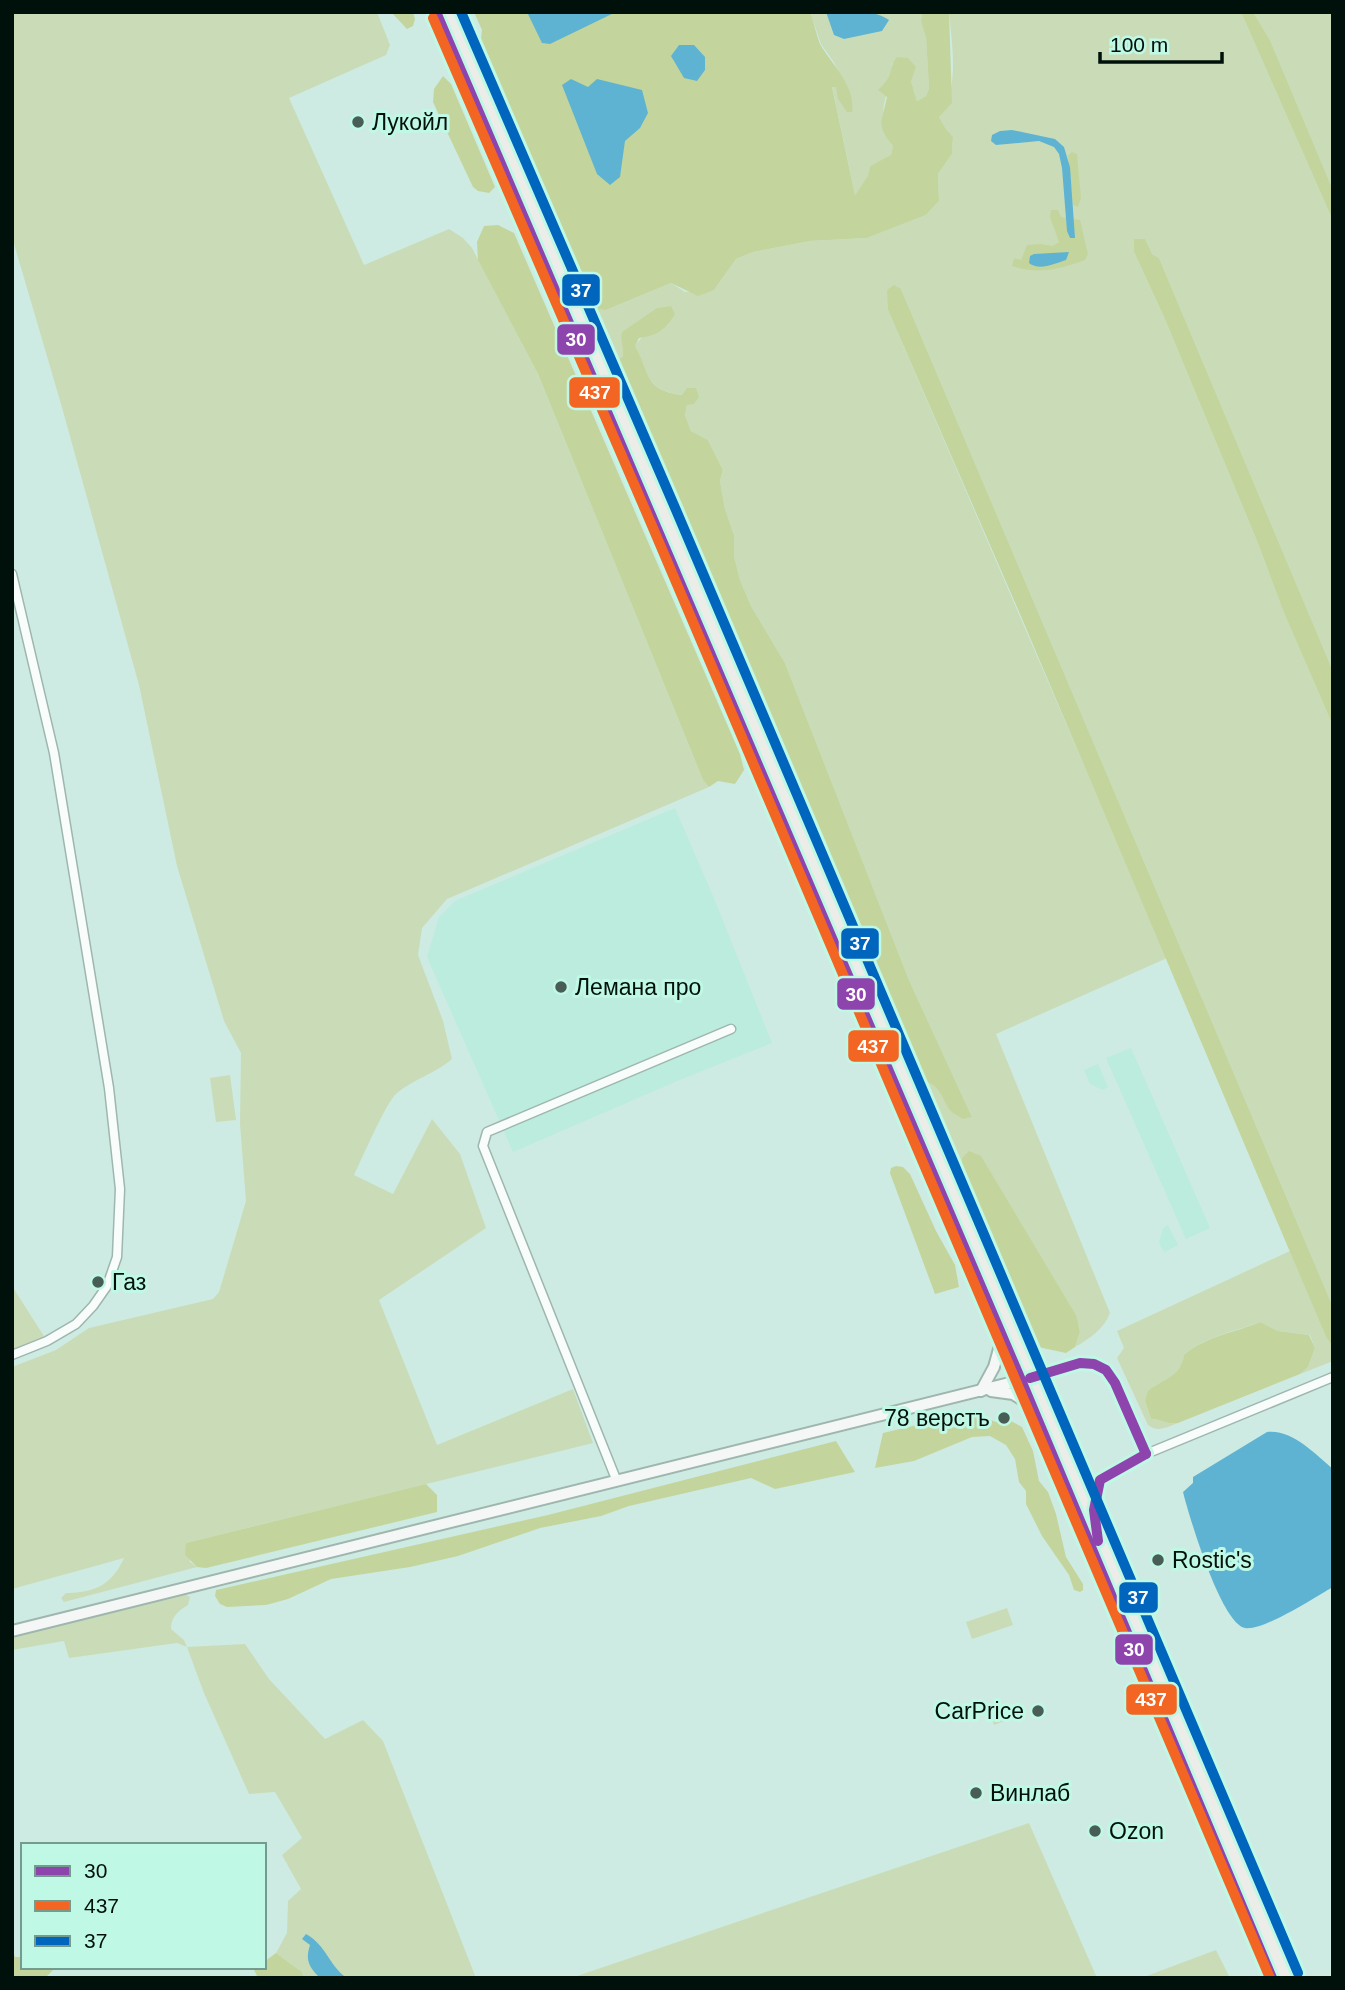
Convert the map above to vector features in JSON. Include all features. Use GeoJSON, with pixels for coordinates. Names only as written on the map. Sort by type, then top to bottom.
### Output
{"type":"FeatureCollection","features":[{"type":"Feature","properties":{"kind":"highway"},"geometry":{"type":"LineString","coordinates":[[436,12],[1002,1338],[1025,1379],[1031,1405],[1272,1978]]}},
{"type":"Feature","properties":{"kind":"highway"},"geometry":{"type":"LineString","coordinates":[[446,12],[1025,1379],[1093,1529],[1285,1978]]}},
{"type":"Feature","properties":{"kind":"street"},"geometry":{"type":"LineString","coordinates":[[12,574],[54,752],[109,1087],[120,1189],[117,1257],[107,1286],[76,1324],[47,1341],[12,1355]]}},
{"type":"Feature","properties":{"kind":"street"},"geometry":{"type":"LineString","coordinates":[[616,1479],[483,1146],[487,1132],[731,1029]]}},
{"type":"Feature","properties":{"kind":"street"},"geometry":{"type":"LineString","coordinates":[[981,1391],[994,1367],[1002,1338]]}},
{"type":"Feature","properties":{"kind":"street"},"geometry":{"type":"LineString","coordinates":[[12,1631],[616,1479],[981,1391],[1080,1363],[1094,1364],[1106,1370],[1121,1396],[1146,1454]]}},
{"type":"Feature","properties":{"kind":"street"},"geometry":{"type":"LineString","coordinates":[[1093,1529],[1094,1502],[1100,1480],[1146,1454],[1333,1377]]}},
{"type":"Feature","properties":{"kind":"street"},"geometry":{"type":"LineString","coordinates":[[981,1391],[1005,1392],[1031,1405]]}},
{"type":"Feature","properties":{"kind":"shaded area"},"geometry":{"type":"Polygon","coordinates":[[[12,12],[377,12],[390,45],[386,55],[289,98],[364,265],[449,229],[472,248],[538,374],[703,780],[709,787],[447,899],[422,928],[418,955],[443,1021],[452,1059],[392,1098],[354,1175],[393,1194],[432,1119],[460,1154],[486,1228],[379,1300],[437,1445],[573,1389],[593,1443],[186,1543],[190,1562],[197,1567],[64,1602],[61,1598],[66,1593],[93,1589],[108,1581],[124,1558],[12,1589],[12,1367],[56,1350],[89,1328],[213,1299],[219,1292],[246,1201],[240,1124],[241,1053],[224,1021],[177,866],[139,685],[12,237],[12,12]]]}},
{"type":"Feature","properties":{"kind":"shaded area"},"geometry":{"type":"Polygon","coordinates":[[[391,12],[413,12],[413,26],[407,29],[391,12]]]}},
{"type":"Feature","properties":{"kind":"shaded area"},"geometry":{"type":"Polygon","coordinates":[[[474,12],[810,12],[820,44],[850,93],[852,112],[847,112],[838,99],[836,87],[832,87],[855,195],[868,176],[870,166],[891,155],[893,146],[881,123],[887,97],[878,90],[887,80],[897,57],[908,58],[916,67],[911,81],[917,101],[926,96],[929,88],[922,12],[949,12],[952,103],[939,117],[953,137],[952,154],[938,174],[939,201],[926,215],[867,238],[810,241],[753,252],[736,259],[714,290],[698,296],[671,283],[606,310],[594,309],[585,304],[480,48],[482,30],[474,12]]]}},
{"type":"Feature","properties":{"kind":"shaded area"},"geometry":{"type":"Polygon","coordinates":[[[810,12],[922,12],[929,88],[926,96],[917,101],[911,81],[892,63],[883,116],[883,126],[893,146],[891,156],[870,166],[869,176],[855,195],[832,86],[847,86],[821,44],[810,12]]]}},
{"type":"Feature","properties":{"kind":"shaded area"},"geometry":{"type":"Polygon","coordinates":[[[949,12],[1241,12],[1333,221],[1333,671],[1159,258],[1152,254],[1134,252],[1164,317],[1284,613],[1333,726],[1333,1307],[901,289],[888,310],[1167,958],[996,1034],[1110,1313],[1100,1329],[1075,1347],[1080,1332],[1077,1317],[962,1157],[962,1176],[913,1063],[923,1081],[940,1092],[950,1110],[972,1117],[909,980],[785,663],[751,606],[740,580],[734,556],[734,535],[725,509],[720,481],[723,470],[708,440],[691,431],[685,415],[687,405],[683,395],[661,389],[650,380],[634,346],[670,307],[624,349],[616,368],[585,304],[594,309],[606,310],[671,283],[685,292],[714,290],[736,259],[753,252],[810,241],[867,238],[926,215],[939,201],[938,174],[952,154],[953,137],[944,128],[939,117],[946,106],[952,80],[953,52],[949,12]]]}},
{"type":"Feature","properties":{"kind":"shaded area"},"geometry":{"type":"Polygon","coordinates":[[[1241,12],[1253,12],[1270,40],[1333,190],[1333,221],[1241,12]]]}},
{"type":"Feature","properties":{"kind":"shaded area"},"geometry":{"type":"Polygon","coordinates":[[[1253,12],[1333,12],[1333,190],[1270,40],[1253,12]]]}},
{"type":"Feature","properties":{"kind":"shaded area"},"geometry":{"type":"Polygon","coordinates":[[[443,76],[451,84],[495,187],[489,193],[473,187],[433,102],[434,89],[443,76]]]}},
{"type":"Feature","properties":{"kind":"shaded area"},"geometry":{"type":"Polygon","coordinates":[[[1072,152],[1077,154],[1081,198],[1078,207],[1073,205],[1068,155],[1072,152]]]}},
{"type":"Feature","properties":{"kind":"shaded area"},"geometry":{"type":"Polygon","coordinates":[[[1051,210],[1058,210],[1061,217],[1080,220],[1088,254],[1085,260],[1049,270],[1012,266],[1014,258],[1021,260],[1027,245],[1053,246],[1059,242],[1050,217],[1051,210]]]}},
{"type":"Feature","properties":{"kind":"shaded area"},"geometry":{"type":"Polygon","coordinates":[[[498,225],[514,233],[740,754],[744,770],[735,784],[718,781],[709,787],[703,780],[538,374],[478,260],[477,242],[484,226],[498,225]]]}},
{"type":"Feature","properties":{"kind":"shaded area"},"geometry":{"type":"Polygon","coordinates":[[[1134,239],[1145,239],[1152,254],[1159,258],[1333,671],[1333,726],[1284,613],[1164,317],[1134,252],[1134,239]]]}},
{"type":"Feature","properties":{"kind":"shaded area"},"geometry":{"type":"Polygon","coordinates":[[[894,285],[901,289],[1333,1307],[1333,1347],[1326,1337],[1020,614],[888,310],[887,290],[894,285]]]}},
{"type":"Feature","properties":{"kind":"shaded area"},"geometry":{"type":"Polygon","coordinates":[[[671,306],[675,314],[668,324],[651,336],[639,338],[635,346],[650,380],[655,385],[670,393],[682,395],[687,388],[696,388],[699,397],[694,404],[687,405],[685,415],[691,431],[708,440],[723,470],[720,481],[725,509],[734,535],[734,556],[740,580],[751,606],[785,663],[909,980],[972,1117],[963,1119],[952,1112],[937,1088],[923,1081],[913,1063],[616,368],[618,360],[623,356],[622,332],[657,308],[671,306]]]}},
{"type":"Feature","properties":{"kind":"shaded area"},"geometry":{"type":"Polygon","coordinates":[[[675,808],[772,1043],[513,1152],[427,957],[439,917],[455,901],[675,808]]]}},
{"type":"Feature","properties":{"kind":"shaded area"},"geometry":{"type":"Polygon","coordinates":[[[1131,1048],[1210,1228],[1186,1239],[1106,1058],[1131,1048]]]}},
{"type":"Feature","properties":{"kind":"shaded area"},"geometry":{"type":"Polygon","coordinates":[[[1098,1064],[1108,1087],[1103,1090],[1090,1084],[1084,1070],[1098,1064]]]}},
{"type":"Feature","properties":{"kind":"shaded area"},"geometry":{"type":"Polygon","coordinates":[[[230,1075],[236,1120],[216,1122],[210,1078],[230,1075]]]}},
{"type":"Feature","properties":{"kind":"shaded area"},"geometry":{"type":"Polygon","coordinates":[[[969,1151],[981,1156],[1077,1317],[1080,1332],[1075,1347],[1066,1353],[1038,1347],[1026,1335],[1000,1263],[962,1176],[962,1158],[969,1151]]]}},
{"type":"Feature","properties":{"kind":"shaded area"},"geometry":{"type":"Polygon","coordinates":[[[903,1167],[910,1174],[955,1265],[959,1287],[935,1294],[890,1173],[891,1168],[903,1167]]]}},
{"type":"Feature","properties":{"kind":"shaded area"},"geometry":{"type":"Polygon","coordinates":[[[1168,1225],[1178,1245],[1164,1252],[1159,1243],[1163,1228],[1168,1225]]]}},
{"type":"Feature","properties":{"kind":"shaded area"},"geometry":{"type":"Polygon","coordinates":[[[1290,1251],[1326,1337],[1333,1347],[1333,1361],[1300,1374],[1308,1367],[1315,1348],[1310,1335],[1278,1331],[1260,1322],[1220,1335],[1184,1355],[1183,1364],[1176,1375],[1154,1386],[1145,1401],[1151,1419],[1178,1423],[1159,1429],[1148,1425],[1117,1358],[1124,1348],[1117,1331],[1290,1251]]]}},
{"type":"Feature","properties":{"kind":"shaded area"},"geometry":{"type":"Polygon","coordinates":[[[12,1286],[47,1341],[12,1355],[12,1286]]]}},
{"type":"Feature","properties":{"kind":"shaded area"},"geometry":{"type":"Polygon","coordinates":[[[1260,1322],[1278,1331],[1309,1335],[1315,1348],[1308,1367],[1300,1374],[1178,1423],[1151,1419],[1145,1401],[1148,1391],[1175,1373],[1184,1355],[1211,1339],[1260,1322]]]}},
{"type":"Feature","properties":{"kind":"shaded area"},"geometry":{"type":"Polygon","coordinates":[[[963,1414],[996,1422],[1009,1420],[1022,1427],[1033,1451],[1039,1481],[1048,1492],[1056,1514],[1066,1557],[1083,1584],[1083,1590],[1074,1590],[1069,1575],[1042,1536],[1026,1504],[1026,1491],[1019,1482],[1015,1459],[1006,1445],[990,1436],[972,1437],[914,1461],[875,1468],[883,1433],[963,1414]]]}},
{"type":"Feature","properties":{"kind":"shaded area"},"geometry":{"type":"Polygon","coordinates":[[[836,1441],[855,1472],[775,1489],[751,1478],[629,1506],[601,1516],[540,1528],[458,1556],[410,1567],[331,1579],[288,1599],[266,1605],[227,1607],[220,1604],[215,1596],[216,1590],[548,1515],[836,1441]]]}},
{"type":"Feature","properties":{"kind":"shaded area"},"geometry":{"type":"Polygon","coordinates":[[[426,1484],[437,1495],[437,1512],[206,1568],[197,1567],[185,1555],[186,1543],[426,1484]]]}},
{"type":"Feature","properties":{"kind":"shaded area"},"geometry":{"type":"Polygon","coordinates":[[[184,1594],[190,1597],[188,1605],[176,1615],[171,1629],[184,1640],[187,1647],[177,1643],[69,1658],[64,1641],[12,1650],[12,1638],[184,1594]]]}},
{"type":"Feature","properties":{"kind":"shaded area"},"geometry":{"type":"Polygon","coordinates":[[[1007,1608],[1013,1625],[972,1639],[966,1622],[1007,1608]]]}},
{"type":"Feature","properties":{"kind":"shaded area"},"geometry":{"type":"Polygon","coordinates":[[[245,1644],[269,1679],[325,1739],[363,1720],[383,1741],[476,1978],[304,1978],[302,1972],[276,1953],[287,1933],[288,1901],[301,1889],[282,1855],[302,1838],[275,1792],[249,1794],[204,1693],[187,1647],[245,1644]]]}},
{"type":"Feature","properties":{"kind":"shaded area"},"geometry":{"type":"Polygon","coordinates":[[[1003,1707],[1007,1720],[994,1725],[990,1712],[1003,1707]]]}},
{"type":"Feature","properties":{"kind":"shaded area"},"geometry":{"type":"Polygon","coordinates":[[[1029,1823],[1097,1978],[571,1978],[1029,1823]]]}},
{"type":"Feature","properties":{"kind":"shaded area"},"geometry":{"type":"Polygon","coordinates":[[[12,1947],[15,1957],[21,1957],[21,1969],[54,1969],[45,1978],[12,1978],[12,1947]]]}},
{"type":"Feature","properties":{"kind":"shaded area"},"geometry":{"type":"Polygon","coordinates":[[[1216,1950],[1230,1978],[1141,1978],[1216,1950]]]}},
{"type":"Feature","properties":{"kind":"shaded area"},"geometry":{"type":"Polygon","coordinates":[[[276,1953],[302,1972],[304,1978],[258,1978],[254,1970],[266,1969],[266,1960],[276,1953]]]}},
{"type":"Feature","properties":{"kind":"water"},"geometry":{"type":"Polygon","coordinates":[[[527,12],[616,12],[550,44],[542,43],[527,12]]]}},
{"type":"Feature","properties":{"kind":"water"},"geometry":{"type":"Polygon","coordinates":[[[826,12],[867,12],[889,20],[882,31],[844,39],[834,35],[826,12]]]}},
{"type":"Feature","properties":{"kind":"water"},"geometry":{"type":"Polygon","coordinates":[[[679,45],[694,45],[705,57],[705,70],[697,81],[684,78],[671,56],[679,45]]]}},
{"type":"Feature","properties":{"kind":"water"},"geometry":{"type":"Polygon","coordinates":[[[571,79],[588,87],[597,79],[642,90],[648,113],[640,128],[625,141],[620,177],[610,185],[597,174],[562,85],[571,79]]]}},
{"type":"Feature","properties":{"kind":"water"},"geometry":{"type":"Polygon","coordinates":[[[1012,130],[1055,139],[1064,147],[1070,167],[1075,238],[1070,238],[1067,231],[1059,154],[1054,147],[1039,141],[996,145],[991,141],[992,135],[1012,130]]]}},
{"type":"Feature","properties":{"kind":"water"},"geometry":{"type":"Polygon","coordinates":[[[1069,252],[1066,260],[1052,265],[1042,267],[1029,263],[1030,256],[1034,254],[1069,252]]]}},
{"type":"Feature","properties":{"kind":"water"},"geometry":{"type":"Polygon","coordinates":[[[1267,1432],[1294,1438],[1333,1469],[1333,1587],[1276,1619],[1253,1628],[1245,1628],[1236,1622],[1216,1589],[1183,1492],[1193,1483],[1193,1477],[1267,1432]]]}},
{"type":"Feature","properties":{"kind":"water"},"geometry":{"type":"Polygon","coordinates":[[[306,1934],[319,1944],[336,1968],[347,1978],[320,1978],[316,1974],[308,1959],[310,1945],[302,1939],[306,1934]]]}},
{"type":"Feature","properties":{"kind":"transit line","name":"30"},"geometry":{"type":"LineString","coordinates":[[436,12],[1021,1380],[1272,1978]]}},
{"type":"Feature","properties":{"kind":"transit line","name":"37"},"geometry":{"type":"LineString","coordinates":[[461,12],[676,510],[1298,1973]]}},
{"type":"Feature","properties":{"kind":"transit line","name":"437"},"geometry":{"type":"LineString","coordinates":[[433,18],[1270,1978]]}},
{"type":"Feature","properties":{"kind":"transit line","name":"30"},"geometry":{"type":"LineString","coordinates":[[1030,1378],[1080,1363],[1094,1364],[1106,1370],[1115,1383],[1146,1454]]}},
{"type":"Feature","properties":{"kind":"transit line","name":"30"},"geometry":{"type":"LineString","coordinates":[[1098,1541],[1094,1510],[1100,1480],[1146,1454]]}},
{"type":"Feature","properties":{"kind":"place","name":"Лукойл"},"geometry":{"type":"Point","coordinates":[358,122]}},
{"type":"Feature","properties":{"kind":"place","name":"Лемана про"},"geometry":{"type":"Point","coordinates":[561,987]}},
{"type":"Feature","properties":{"kind":"place","name":"Газ"},"geometry":{"type":"Point","coordinates":[98,1282]}},
{"type":"Feature","properties":{"kind":"place","name":"78 верстъ"},"geometry":{"type":"Point","coordinates":[1004,1418]}},
{"type":"Feature","properties":{"kind":"place","name":"Rostic's"},"geometry":{"type":"Point","coordinates":[1158,1560]}},
{"type":"Feature","properties":{"kind":"place","name":"CarPrice"},"geometry":{"type":"Point","coordinates":[1038,1711]}},
{"type":"Feature","properties":{"kind":"place","name":"Винлаб"},"geometry":{"type":"Point","coordinates":[976,1793]}},
{"type":"Feature","properties":{"kind":"place","name":"Ozon"},"geometry":{"type":"Point","coordinates":[1095,1831]}}]}
